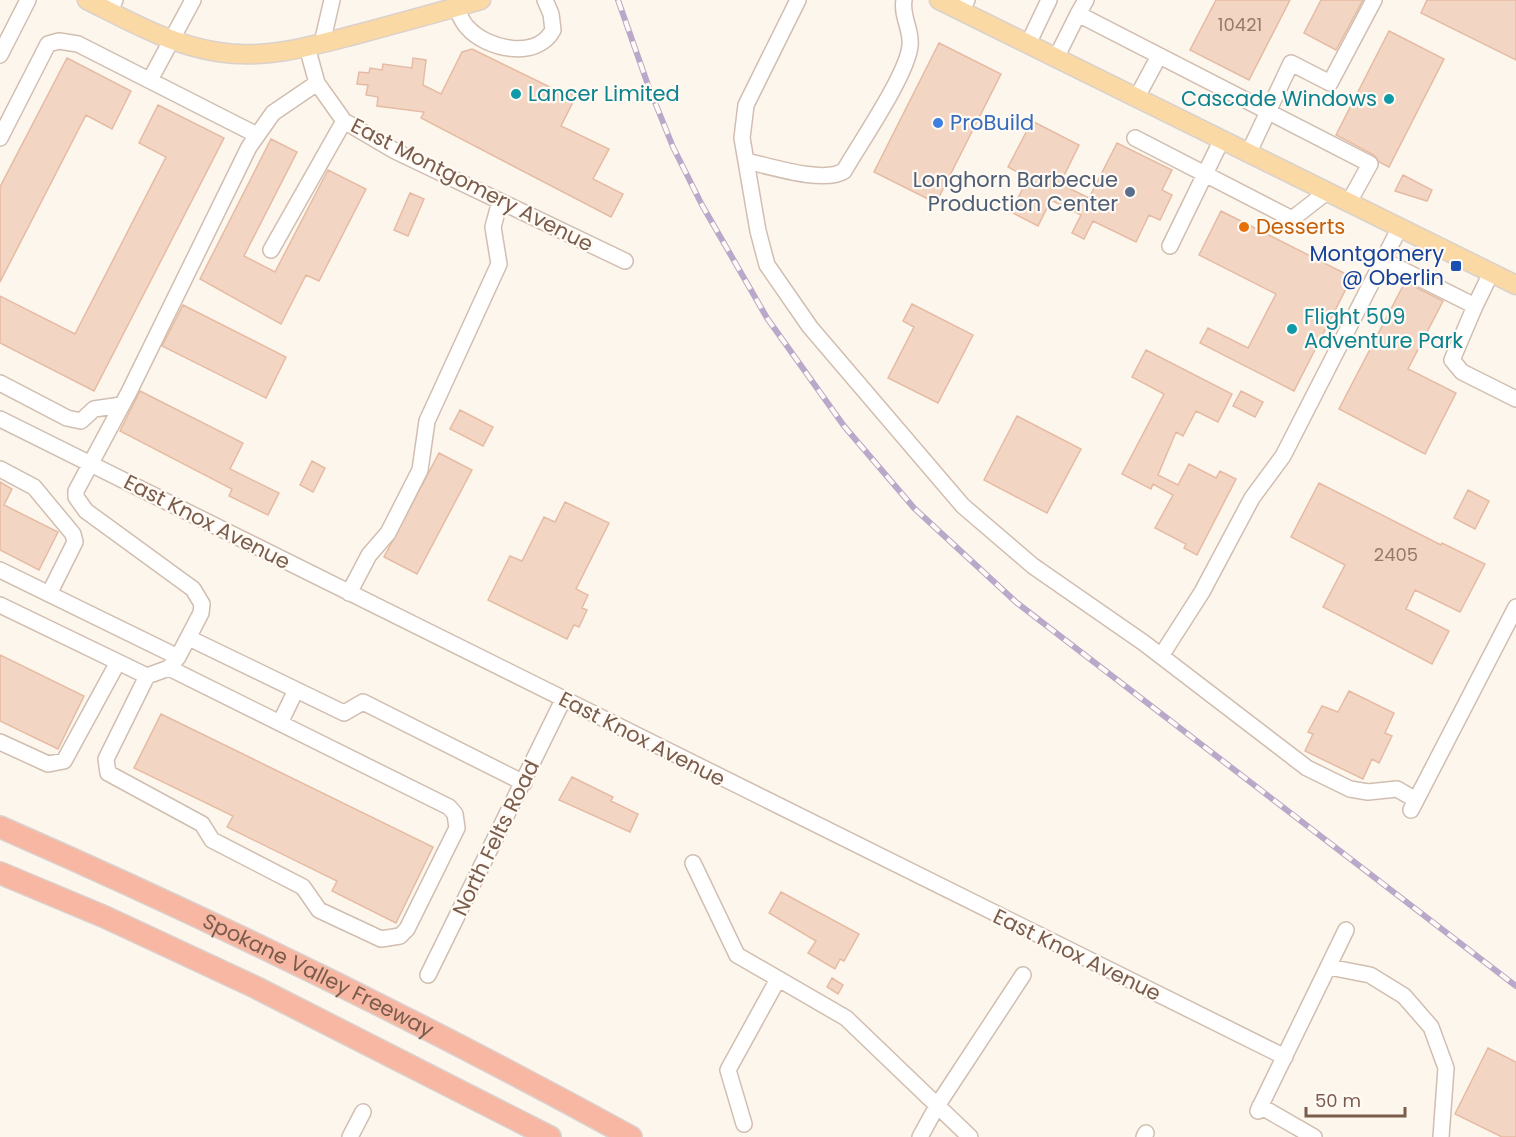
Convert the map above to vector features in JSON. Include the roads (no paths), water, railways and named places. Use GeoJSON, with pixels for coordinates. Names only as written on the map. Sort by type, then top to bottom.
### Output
{"type":"FeatureCollection","features":[{"type":"Feature","properties":{"kind":"highway","name":"Spokane Valley Freeway"},"geometry":{"type":"LineString","coordinates":[[0,827],[223,927],[376,1002],[631,1137]]}},
{"type":"Feature","properties":{"kind":"highway","name":"Spokane Valley Freeway"},"geometry":{"type":"LineString","coordinates":[[0,873],[105,917],[255,987],[550,1137]]}},
{"type":"Feature","properties":{"kind":"main road"},"geometry":{"type":"LineString","coordinates":[[87,0],[112,6],[171,39],[218,52],[240,54],[279,52],[315,45],[481,0]]}},
{"type":"Feature","properties":{"kind":"main road"},"geometry":{"type":"LineString","coordinates":[[939,0],[964,5],[1028,44],[1516,285]]}},
{"type":"Feature","properties":{"kind":"street"},"geometry":{"type":"LineString","coordinates":[[0,55],[28,0]]}},
{"type":"Feature","properties":{"kind":"street"},"geometry":{"type":"LineString","coordinates":[[150,80],[193,0]]}},
{"type":"Feature","properties":{"kind":"street"},"geometry":{"type":"LineString","coordinates":[[315,45],[332,0]]}},
{"type":"Feature","properties":{"kind":"street"},"geometry":{"type":"LineString","coordinates":[[456,7],[463,21],[474,33],[501,46],[527,48],[540,45],[553,30],[551,14],[545,0]]}},
{"type":"Feature","properties":{"kind":"street"},"geometry":{"type":"LineString","coordinates":[[798,0],[746,105],[742,138],[758,231],[767,265],[810,327],[963,506],[1033,566],[1161,656],[1282,750],[1324,778],[1350,789],[1368,792],[1397,789],[1414,805],[1516,607]]}},
{"type":"Feature","properties":{"kind":"street"},"geometry":{"type":"LineString","coordinates":[[746,161],[812,175],[837,176],[844,171],[892,90],[909,53],[910,37],[904,16],[904,0]]}},
{"type":"Feature","properties":{"kind":"street"},"geometry":{"type":"LineString","coordinates":[[1028,44],[1050,0]]}},
{"type":"Feature","properties":{"kind":"street"},"geometry":{"type":"LineString","coordinates":[[1056,57],[1086,0]]}},
{"type":"Feature","properties":{"kind":"street"},"geometry":{"type":"LineString","coordinates":[[1249,152],[1291,63],[1330,83],[1374,0]]}},
{"type":"Feature","properties":{"kind":"street"},"geometry":{"type":"LineString","coordinates":[[1078,14],[1370,164],[1349,202]]}},
{"type":"Feature","properties":{"kind":"street"},"geometry":{"type":"LineString","coordinates":[[1,134],[48,44],[59,41],[78,44],[258,135]]}},
{"type":"Feature","properties":{"kind":"street","name":"East Montgomery Avenue"},"geometry":{"type":"LineString","coordinates":[[315,45],[317,83],[344,121],[395,151],[626,261]]}},
{"type":"Feature","properties":{"kind":"street"},"geometry":{"type":"LineString","coordinates":[[1137,97],[1159,56]]}},
{"type":"Feature","properties":{"kind":"street"},"geometry":{"type":"LineString","coordinates":[[0,570],[174,662],[280,723],[449,807],[455,814],[457,828],[407,929],[400,936],[381,939],[319,910],[303,887],[212,840],[202,824],[108,773],[106,759],[147,676],[174,662],[201,613],[199,597],[79,503],[76,491],[249,147],[273,113],[317,83]]}},
{"type":"Feature","properties":{"kind":"street"},"geometry":{"type":"LineString","coordinates":[[271,250],[344,121]]}},
{"type":"Feature","properties":{"kind":"street"},"geometry":{"type":"LineString","coordinates":[[1136,138],[1292,219],[1328,191]]}},
{"type":"Feature","properties":{"kind":"street"},"geometry":{"type":"LineString","coordinates":[[1170,246],[1222,139]]}},
{"type":"Feature","properties":{"kind":"street"},"geometry":{"type":"LineString","coordinates":[[349,593],[369,555],[388,533],[420,470],[427,421],[499,264],[493,227],[500,201]]}},
{"type":"Feature","properties":{"kind":"street"},"geometry":{"type":"LineString","coordinates":[[1161,656],[1202,592],[1252,498],[1283,456],[1400,227]]}},
{"type":"Feature","properties":{"kind":"street"},"geometry":{"type":"LineString","coordinates":[[1383,260],[1475,306]]}},
{"type":"Feature","properties":{"kind":"street"},"geometry":{"type":"LineString","coordinates":[[1491,273],[1452,360],[1462,372],[1516,399]]}},
{"type":"Feature","properties":{"kind":"street"},"geometry":{"type":"LineString","coordinates":[[0,383],[67,418],[81,421],[94,409],[121,405]]}},
{"type":"Feature","properties":{"kind":"street","name":"East Knox Avenue"},"geometry":{"type":"LineString","coordinates":[[0,419],[1284,1057]]}},
{"type":"Feature","properties":{"kind":"street"},"geometry":{"type":"LineString","coordinates":[[0,469],[33,487],[73,534],[75,542],[49,594]]}},
{"type":"Feature","properties":{"kind":"street"},"geometry":{"type":"LineString","coordinates":[[0,604],[147,676]]}},
{"type":"Feature","properties":{"kind":"street"},"geometry":{"type":"LineString","coordinates":[[189,638],[344,713],[363,702],[524,783]]}},
{"type":"Feature","properties":{"kind":"street"},"geometry":{"type":"LineString","coordinates":[[0,742],[48,764],[64,761],[117,662]]}},
{"type":"Feature","properties":{"kind":"street"},"geometry":{"type":"LineString","coordinates":[[280,723],[296,690]]}},
{"type":"Feature","properties":{"kind":"street","name":"North Felts Road"},"geometry":{"type":"LineString","coordinates":[[428,975],[564,700]]}},
{"type":"Feature","properties":{"kind":"street"},"geometry":{"type":"LineString","coordinates":[[693,863],[737,955],[846,1018],[970,1137]]}},
{"type":"Feature","properties":{"kind":"street"},"geometry":{"type":"LineString","coordinates":[[1314,1137],[1259,1109],[1346,930]]}},
{"type":"Feature","properties":{"kind":"street"},"geometry":{"type":"LineString","coordinates":[[1329,967],[1370,975],[1404,996],[1431,1027],[1446,1068],[1439,1136]]}},
{"type":"Feature","properties":{"kind":"street"},"geometry":{"type":"LineString","coordinates":[[920,1137],[937,1106],[1023,975]]}},
{"type":"Feature","properties":{"kind":"street"},"geometry":{"type":"LineString","coordinates":[[744,1124],[728,1070],[778,979]]}},
{"type":"Feature","properties":{"kind":"street"},"geometry":{"type":"LineString","coordinates":[[350,1137],[363,1112]]}},
{"type":"Feature","properties":{"kind":"railway"},"geometry":{"type":"LineString","coordinates":[[618,0],[673,147],[702,205],[767,318],[844,426],[914,508],[1017,603],[1516,986]]}},
{"type":"Feature","properties":{"kind":"place","name":"Lancer Limited"},"geometry":{"type":"Point","coordinates":[516,94]}},
{"type":"Feature","properties":{"kind":"place","name":"Cascade Windows"},"geometry":{"type":"Point","coordinates":[1389,99]}},
{"type":"Feature","properties":{"kind":"place","name":"ProBuild"},"geometry":{"type":"Point","coordinates":[938,123]}},
{"type":"Feature","properties":{"kind":"place","name":"Longhorn Barbecue Production Center"},"geometry":{"type":"Point","coordinates":[1130,192]}},
{"type":"Feature","properties":{"kind":"place","name":"Desserts"},"geometry":{"type":"Point","coordinates":[1244,227]}},
{"type":"Feature","properties":{"kind":"place","name":"Montgomery @ Oberlin"},"geometry":{"type":"Point","coordinates":[1456,266]}},
{"type":"Feature","properties":{"kind":"place","name":"Flight 509 Adventure Park"},"geometry":{"type":"Point","coordinates":[1292,329]}}]}
